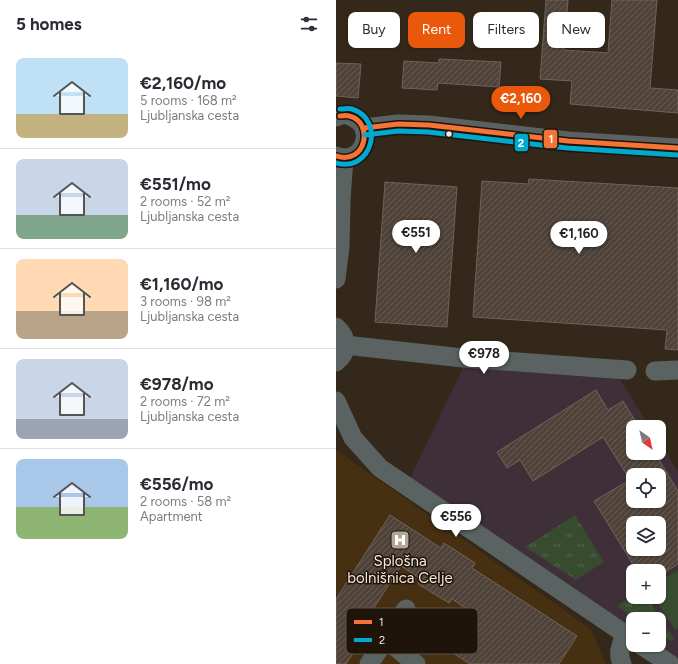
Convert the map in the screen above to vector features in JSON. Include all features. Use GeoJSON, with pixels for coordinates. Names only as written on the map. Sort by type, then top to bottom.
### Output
{"type":"FeatureCollection","features":[{"type":"Feature","properties":{"kind":"street"},"geometry":{"type":"LineString","coordinates":[[336,117],[346,115],[357,119],[364,128],[366,138],[362,148],[354,155],[340,157],[340,247],[336,279]]}},
{"type":"Feature","properties":{"kind":"street"},"geometry":{"type":"LineString","coordinates":[[364,128],[398,124],[428,125],[568,141],[678,148]]}},
{"type":"Feature","properties":{"kind":"street"},"geometry":{"type":"LineString","coordinates":[[336,327],[341,332],[345,345],[345,351],[336,362]]}},
{"type":"Feature","properties":{"kind":"street"},"geometry":{"type":"LineString","coordinates":[[345,345],[463,358],[627,370]]}},
{"type":"Feature","properties":{"kind":"street"},"geometry":{"type":"LineString","coordinates":[[655,372],[678,370]]}},
{"type":"Feature","properties":{"kind":"street"},"geometry":{"type":"LineString","coordinates":[[336,401],[353,438],[380,468],[626,635]]}},
{"type":"Feature","properties":{"kind":"street"},"geometry":{"type":"LineString","coordinates":[[622,664],[619,649],[626,641]]}},
{"type":"Feature","properties":{"kind":"street"},"geometry":{"type":"LineString","coordinates":[[652,652],[670,664]]}},
{"type":"Feature","properties":{"kind":"street"},"geometry":{"type":"LineString","coordinates":[[369,664],[376,654]]}},
{"type":"Feature","properties":{"kind":"street"},"geometry":{"type":"LineString","coordinates":[[404,654],[416,664]]}},
{"type":"Feature","properties":{"kind":"shaded area"},"geometry":{"type":"Polygon","coordinates":[[[464,366],[619,378],[646,420],[626,420],[626,460],[666,460],[666,452],[678,472],[678,658],[666,650],[666,612],[626,612],[626,623],[409,480],[464,366]]]}},
{"type":"Feature","properties":{"kind":"shaded area","name":"Splošna bolnišnica Celje"},"geometry":{"type":"Polygon","coordinates":[[[336,450],[591,629],[606,664],[336,664],[336,450]]]}},
{"type":"Feature","properties":{"kind":"green space"},"geometry":{"type":"Polygon","coordinates":[[[575,515],[604,562],[576,580],[525,547],[575,515]]]}},
{"type":"Feature","properties":{"kind":"green space"},"geometry":{"type":"Polygon","coordinates":[[[678,570],[678,628],[675,630],[666,616],[666,612],[664,612],[658,604],[666,604],[666,578],[678,570]]]}},
{"type":"Feature","properties":{"kind":"green space"},"geometry":{"type":"Polygon","coordinates":[[[626,600],[626,604],[652,604],[657,612],[626,612],[617,606],[626,600]]]}},
{"type":"Feature","properties":{"kind":"green space"},"geometry":{"type":"Polygon","coordinates":[[[666,627],[674,639],[671,641],[666,639],[666,627]]]}},
{"type":"Feature","properties":{"kind":"building"},"geometry":{"type":"Polygon","coordinates":[[[546,0],[568,0],[567,12],[547,12],[547,48],[564,48],[564,50],[608,53],[612,0],[657,0],[650,88],[678,90],[678,113],[570,104],[572,81],[540,79],[546,0]]]}},
{"type":"Feature","properties":{"kind":"building"},"geometry":{"type":"Polygon","coordinates":[[[439,59],[501,62],[499,87],[438,83],[437,90],[402,88],[404,61],[439,63],[439,59]]]}},
{"type":"Feature","properties":{"kind":"building"},"geometry":{"type":"Polygon","coordinates":[[[336,63],[361,64],[358,98],[336,96],[336,63]]]}},
{"type":"Feature","properties":{"kind":"building"},"geometry":{"type":"Polygon","coordinates":[[[529,179],[678,188],[678,350],[665,349],[667,330],[473,317],[482,181],[528,184],[529,179]]]}},
{"type":"Feature","properties":{"kind":"building"},"geometry":{"type":"Polygon","coordinates":[[[385,182],[457,187],[447,327],[375,322],[385,182]]]}},
{"type":"Feature","properties":{"kind":"building"},"geometry":{"type":"Polygon","coordinates":[[[596,390],[608,410],[623,401],[635,420],[626,420],[626,460],[659,460],[664,468],[626,468],[626,473],[603,437],[533,481],[520,460],[507,468],[497,452],[596,390]]]}},
{"type":"Feature","properties":{"kind":"building"},"geometry":{"type":"Polygon","coordinates":[[[666,471],[678,491],[678,564],[666,572],[666,564],[633,564],[628,556],[666,556],[666,516],[626,516],[626,553],[594,501],[626,482],[626,508],[666,508],[666,471]]]}},
{"type":"Feature","properties":{"kind":"building"},"geometry":{"type":"Polygon","coordinates":[[[390,515],[441,548],[444,543],[475,563],[472,568],[577,636],[559,664],[470,664],[455,654],[478,654],[478,608],[465,608],[452,599],[449,603],[418,584],[421,579],[401,566],[374,608],[346,608],[346,654],[353,654],[346,664],[336,664],[336,599],[390,515]]]}},
{"type":"Feature","properties":{"kind":"transit line","name":"2"},"geometry":{"type":"LineString","coordinates":[[336,163],[348,164],[358,160],[366,153],[370,144],[371,134],[369,123],[363,115],[352,109],[340,109]]}},
{"type":"Feature","properties":{"kind":"transit line","name":"1"},"geometry":{"type":"LineString","coordinates":[[336,156],[346,157],[355,155],[364,142],[362,126],[357,120],[348,116],[340,116]]}},
{"type":"Feature","properties":{"kind":"transit line","name":"1"},"geometry":{"type":"LineString","coordinates":[[364,128],[398,124],[429,125],[568,141],[678,148]]}},
{"type":"Feature","properties":{"kind":"transit line","name":"2"},"geometry":{"type":"LineString","coordinates":[[365,135],[398,131],[428,132],[567,148],[678,155]]}},
{"type":"Feature","properties":{"kind":"place","name":"Splošna bolnišnica Celje"},"geometry":{"type":"Point","coordinates":[400,540]}}]}
